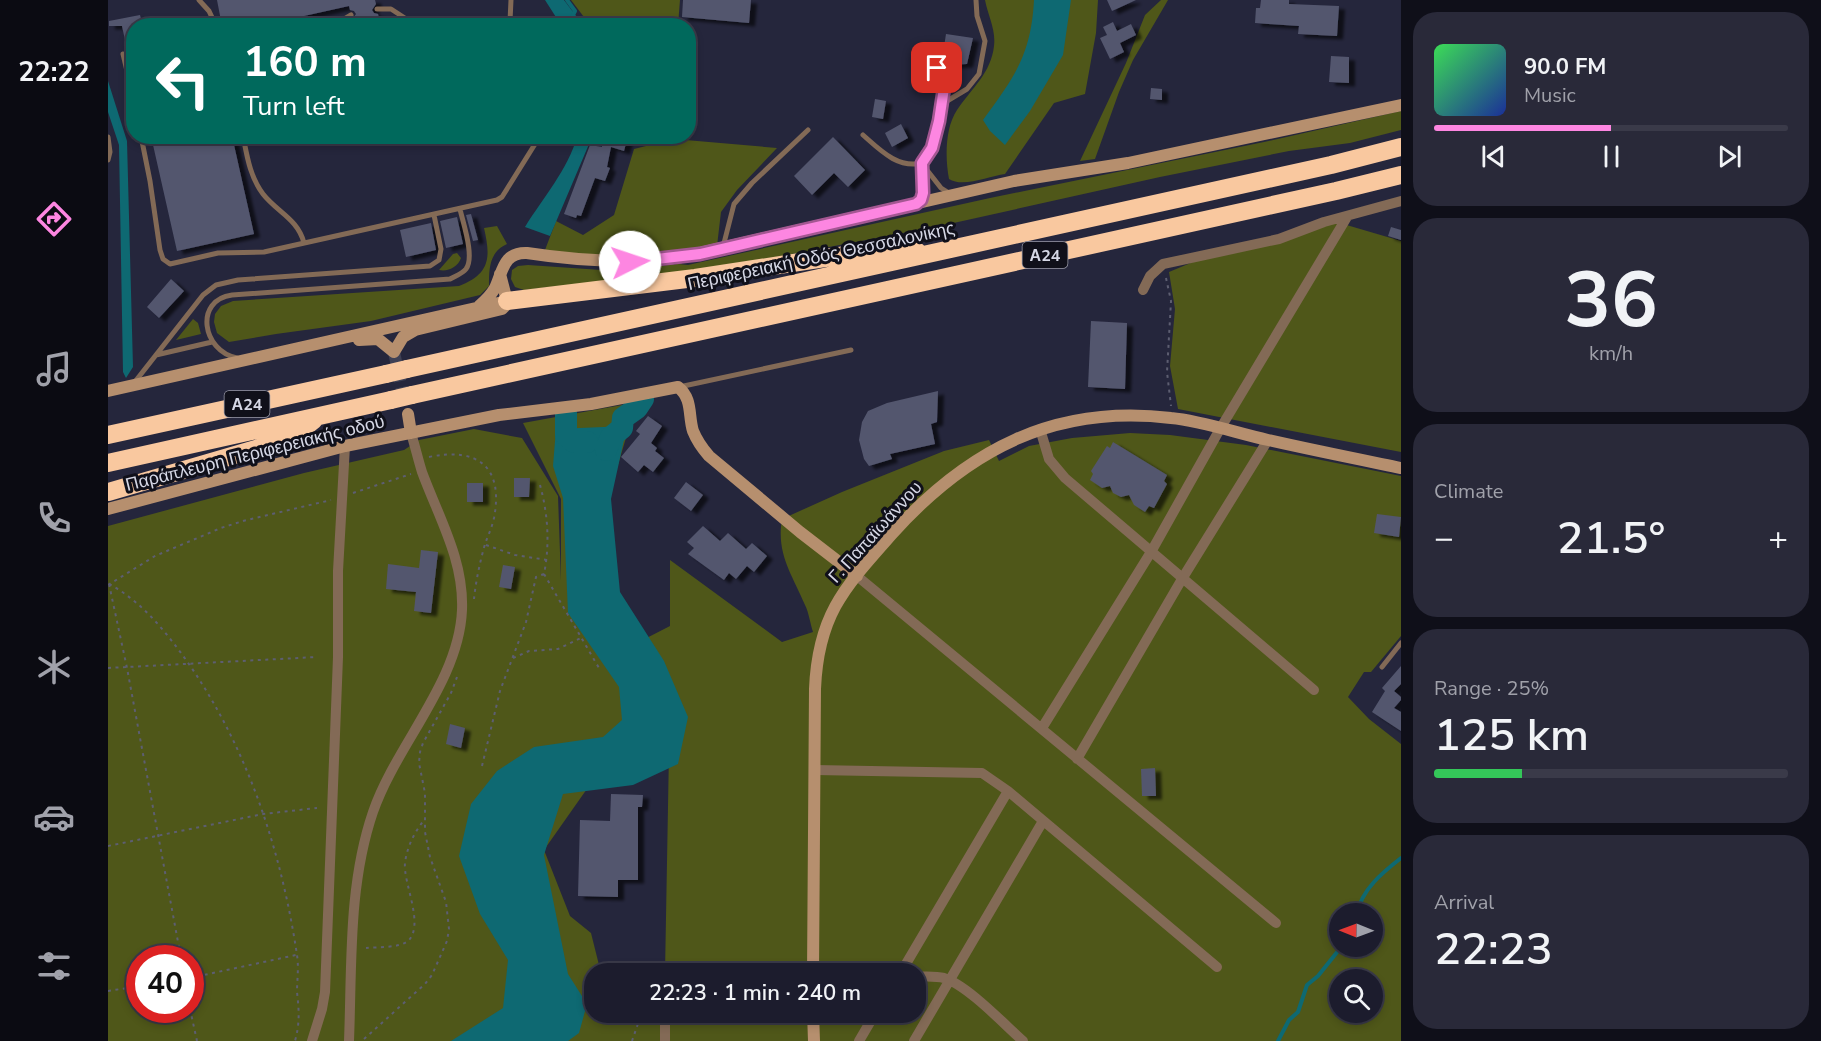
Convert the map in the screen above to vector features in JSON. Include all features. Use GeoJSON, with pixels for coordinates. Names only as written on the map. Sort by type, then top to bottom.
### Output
{"type":"FeatureCollection","features":[{"type":"Feature","properties":{"kind":"highway","name":"Περιφερειακή Οδός Θεσσαλονίκης"},"geometry":{"type":"LineString","coordinates":[[108,435],[1330,165],[1401,147]]}},
{"type":"Feature","properties":{"kind":"highway","name":"Α24"},"geometry":{"type":"LineString","coordinates":[[108,463],[1401,175]]}},
{"type":"Feature","properties":{"kind":"highway"},"geometry":{"type":"LineString","coordinates":[[507,301],[686,279],[891,248],[928,254]]}},
{"type":"Feature","properties":{"kind":"highway"},"geometry":{"type":"LineString","coordinates":[[111,503],[290,439],[320,416]]}},
{"type":"Feature","properties":{"kind":"street"},"geometry":{"type":"LineString","coordinates":[[479,306],[493,291],[509,257],[521,252],[581,260],[630,262],[682,257],[1022,179],[1128,163],[1401,105]]}},
{"type":"Feature","properties":{"kind":"street"},"geometry":{"type":"LineString","coordinates":[[1143,290],[1150,276],[1162,264],[1279,239],[1324,222],[1401,201]]}},
{"type":"Feature","properties":{"kind":"street"},"geometry":{"type":"LineString","coordinates":[[1042,728],[1151,552],[1220,429],[1347,217]]}},
{"type":"Feature","properties":{"kind":"street"},"geometry":{"type":"LineString","coordinates":[[275,353],[297,352],[370,338],[382,341],[394,352],[409,332],[502,309],[507,301],[500,274]]}},
{"type":"Feature","properties":{"kind":"street"},"geometry":{"type":"LineString","coordinates":[[108,391],[507,301]]}},
{"type":"Feature","properties":{"kind":"street"},"geometry":{"type":"LineString","coordinates":[[678,387],[685,393],[698,441],[709,456],[1276,923]]}},
{"type":"Feature","properties":{"kind":"street","name":"Παράπλευρη Περιφερειακής οδού"},"geometry":{"type":"LineString","coordinates":[[111,503],[345,446],[499,415],[591,404],[678,387]]}},
{"type":"Feature","properties":{"kind":"street"},"geometry":{"type":"LineString","coordinates":[[349,1041],[356,890],[365,837],[384,788],[448,668],[460,632],[462,589],[459,567],[422,471],[408,414]]}},
{"type":"Feature","properties":{"kind":"street","name":"Γ. Παπαϊωάννου"},"geometry":{"type":"LineString","coordinates":[[813,963],[815,689],[819,646],[834,607],[857,576],[906,518],[944,484],[991,452],[1041,429],[1063,422],[1089,418],[1141,416],[1171,418],[1401,468]]}},
{"type":"Feature","properties":{"kind":"street"},"geometry":{"type":"LineString","coordinates":[[1041,429],[1046,452],[1058,471],[1314,690]]}},
{"type":"Feature","properties":{"kind":"street"},"geometry":{"type":"LineString","coordinates":[[1077,759],[1182,579],[1268,440]]}},
{"type":"Feature","properties":{"kind":"street"},"geometry":{"type":"LineString","coordinates":[[312,1041],[325,992],[338,657],[338,561],[345,446]]}},
{"type":"Feature","properties":{"kind":"street"},"geometry":{"type":"LineString","coordinates":[[815,770],[982,773],[1044,820],[1217,967]]}},
{"type":"Feature","properties":{"kind":"street"},"geometry":{"type":"LineString","coordinates":[[906,963],[1008,791]]}},
{"type":"Feature","properties":{"kind":"street"},"geometry":{"type":"LineString","coordinates":[[914,1041],[1044,820]]}},
{"type":"Feature","properties":{"kind":"street"},"geometry":{"type":"LineString","coordinates":[[926,976],[940,977],[950,981],[970,995],[1023,1041]]}},
{"type":"Feature","properties":{"kind":"street"},"geometry":{"type":"LineString","coordinates":[[665,1023],[665,1041]]}},
{"type":"Feature","properties":{"kind":"street"},"geometry":{"type":"LineString","coordinates":[[813,1023],[814,1041]]}},
{"type":"Feature","properties":{"kind":"street"},"geometry":{"type":"LineString","coordinates":[[859,1041],[870,1023]]}},
{"type":"Feature","properties":{"kind":"lane"},"geometry":{"type":"LineString","coordinates":[[199,0],[212,18]]}},
{"type":"Feature","properties":{"kind":"lane"},"geometry":{"type":"LineString","coordinates":[[510,18],[511,0]]}},
{"type":"Feature","properties":{"kind":"lane"},"geometry":{"type":"LineString","coordinates":[[942,104],[967,89],[979,74],[986,41],[978,16],[976,0]]}},
{"type":"Feature","properties":{"kind":"lane"},"geometry":{"type":"LineString","coordinates":[[377,9],[391,9],[405,18]]}},
{"type":"Feature","properties":{"kind":"lane"},"geometry":{"type":"LineString","coordinates":[[346,18],[351,15]]}},
{"type":"Feature","properties":{"kind":"lane"},"geometry":{"type":"LineString","coordinates":[[123,54],[126,67]]}},
{"type":"Feature","properties":{"kind":"lane"},"geometry":{"type":"LineString","coordinates":[[916,204],[921,200],[923,193],[922,163],[934,141],[942,104],[944,88],[937,68]]}},
{"type":"Feature","properties":{"kind":"lane"},"geometry":{"type":"LineString","coordinates":[[723,249],[734,204],[752,183],[808,130]]}},
{"type":"Feature","properties":{"kind":"lane"},"geometry":{"type":"LineString","coordinates":[[863,135],[880,151],[900,162],[910,165],[922,163]]}},
{"type":"Feature","properties":{"kind":"lane"},"geometry":{"type":"LineString","coordinates":[[108,137],[110,152],[108,160]]}},
{"type":"Feature","properties":{"kind":"lane"},"geometry":{"type":"LineString","coordinates":[[143,144],[160,250],[167,263],[218,254],[264,252],[434,215],[500,198],[535,144]]}},
{"type":"Feature","properties":{"kind":"lane"},"geometry":{"type":"LineString","coordinates":[[245,144],[255,183],[268,199],[296,224],[304,243]]}},
{"type":"Feature","properties":{"kind":"lane"},"geometry":{"type":"LineString","coordinates":[[922,163],[941,188],[949,194],[961,193]]}},
{"type":"Feature","properties":{"kind":"lane"},"geometry":{"type":"LineString","coordinates":[[250,359],[225,354],[212,342],[207,329],[209,313],[215,302],[225,296],[450,279],[467,267],[470,256],[460,209]]}},
{"type":"Feature","properties":{"kind":"lane"},"geometry":{"type":"LineString","coordinates":[[132,386],[203,295],[222,283],[416,268],[434,264],[439,260],[441,249],[434,215]]}},
{"type":"Feature","properties":{"kind":"lane"},"geometry":{"type":"LineString","coordinates":[[156,355],[212,342]]}},
{"type":"Feature","properties":{"kind":"lane"},"geometry":{"type":"LineString","coordinates":[[678,387],[851,350]]}},
{"type":"Feature","properties":{"kind":"lane"},"geometry":{"type":"LineString","coordinates":[[1382,667],[1401,643]]}},
{"type":"Feature","properties":{"kind":"path"},"geometry":{"type":"LineString","coordinates":[[1162,264],[1171,301],[1167,372],[1171,418]]}},
{"type":"Feature","properties":{"kind":"path"},"geometry":{"type":"LineString","coordinates":[[109,584],[155,556],[221,528],[343,496],[422,471]]}},
{"type":"Feature","properties":{"kind":"path"},"geometry":{"type":"LineString","coordinates":[[540,485],[547,513],[547,560],[544,574],[599,668]]}},
{"type":"Feature","properties":{"kind":"path"},"geometry":{"type":"LineString","coordinates":[[485,545],[514,555],[547,560]]}},
{"type":"Feature","properties":{"kind":"path"},"geometry":{"type":"LineString","coordinates":[[482,766],[501,691],[526,622],[536,577],[544,574]]}},
{"type":"Feature","properties":{"kind":"path"},"geometry":{"type":"LineString","coordinates":[[109,584],[150,615],[188,663],[227,727],[263,814],[281,875],[297,955],[300,1025],[295,1041]]}},
{"type":"Feature","properties":{"kind":"path"},"geometry":{"type":"LineString","coordinates":[[109,584],[179,945]]}},
{"type":"Feature","properties":{"kind":"path"},"geometry":{"type":"LineString","coordinates":[[512,658],[529,651],[558,649],[581,638]]}},
{"type":"Feature","properties":{"kind":"path"},"geometry":{"type":"LineString","coordinates":[[108,669],[317,657]]}},
{"type":"Feature","properties":{"kind":"path"},"geometry":{"type":"LineString","coordinates":[[108,846],[263,814],[317,808]]}},
{"type":"Feature","properties":{"kind":"path"},"geometry":{"type":"LineString","coordinates":[[364,1039],[425,984],[432,975],[447,941],[449,929],[446,902],[430,857],[424,820],[415,832],[405,865],[414,912],[412,935],[407,942],[398,945],[366,948]]}},
{"type":"Feature","properties":{"kind":"path"},"geometry":{"type":"LineString","coordinates":[[204,975],[297,955]]}},
{"type":"Feature","properties":{"kind":"path"},"geometry":{"type":"LineString","coordinates":[[108,991],[126,988]]}},
{"type":"Feature","properties":{"kind":"path"},"geometry":{"type":"LineString","coordinates":[[193,1023],[197,1041]]}},
{"type":"Feature","properties":{"kind":"path"},"geometry":{"type":"LineString","coordinates":[[632,1041],[638,1023]]}},
{"type":"Feature","properties":{"kind":"shaded area"},"geometry":{"type":"Polygon","coordinates":[[[545,0],[564,0],[578,18],[557,18],[545,0]]]}},
{"type":"Feature","properties":{"kind":"shaded area"},"geometry":{"type":"Polygon","coordinates":[[[571,0],[680,0],[679,18],[585,18],[571,0]]]}},
{"type":"Feature","properties":{"kind":"shaded area"},"geometry":{"type":"Polygon","coordinates":[[[985,0],[1098,0],[1096,33],[1085,94],[1054,103],[1005,174],[961,182],[949,179],[947,143],[953,117],[980,80],[992,56],[993,28],[985,0]]]}},
{"type":"Feature","properties":{"kind":"shaded area"},"geometry":{"type":"Polygon","coordinates":[[[1034,0],[1071,0],[1063,55],[1030,111],[1005,145],[990,131],[983,120],[1012,78],[1025,51],[1034,0]]]}},
{"type":"Feature","properties":{"kind":"shaded area"},"geometry":{"type":"Polygon","coordinates":[[[1161,0],[1168,0],[1133,60],[1095,159],[1080,161],[1126,63],[1145,15],[1161,0]]]}},
{"type":"Feature","properties":{"kind":"shaded area"},"geometry":{"type":"Polygon","coordinates":[[[108,81],[127,144],[133,367],[126,378],[123,372],[119,145],[108,112],[108,81]]]}},
{"type":"Feature","properties":{"kind":"shaded area"},"geometry":{"type":"Polygon","coordinates":[[[1401,111],[1401,130],[1350,143],[1289,151],[940,226],[776,257],[666,274],[524,290],[515,287],[511,279],[512,270],[518,266],[528,265],[616,271],[678,264],[688,265],[1401,111]]]}},
{"type":"Feature","properties":{"kind":"shaded area"},"geometry":{"type":"Polygon","coordinates":[[[696,141],[777,148],[737,190],[721,212],[717,246],[659,255],[582,257],[545,250],[556,221],[583,235],[614,215],[634,149],[654,144],[696,144],[696,141]]]}},
{"type":"Feature","properties":{"kind":"shaded area"},"geometry":{"type":"Polygon","coordinates":[[[575,144],[589,144],[550,236],[525,227],[561,172],[575,144]]]}},
{"type":"Feature","properties":{"kind":"shaded area"},"geometry":{"type":"Polygon","coordinates":[[[1333,221],[1401,241],[1401,452],[1178,409],[1170,366],[1175,309],[1169,272],[1193,262],[1333,221]]]}},
{"type":"Feature","properties":{"kind":"shaded area"},"geometry":{"type":"Polygon","coordinates":[[[497,226],[507,244],[493,256],[489,286],[480,295],[371,321],[229,342],[217,333],[214,322],[215,314],[221,306],[233,301],[459,286],[477,276],[486,264],[487,248],[484,228],[497,226]]]}},
{"type":"Feature","properties":{"kind":"shaded area"},"geometry":{"type":"Polygon","coordinates":[[[457,253],[461,258],[458,264],[449,269],[439,270],[453,254],[457,253]]]}},
{"type":"Feature","properties":{"kind":"shaded area"},"geometry":{"type":"Polygon","coordinates":[[[193,319],[198,323],[201,334],[176,340],[193,319]]]}},
{"type":"Feature","properties":{"kind":"shaded area"},"geometry":{"type":"Polygon","coordinates":[[[644,401],[628,431],[593,549],[629,647],[670,626],[670,560],[782,642],[813,632],[806,608],[786,564],[781,543],[782,519],[944,451],[989,440],[999,461],[1029,446],[1072,438],[1130,433],[1170,435],[1246,445],[1401,476],[1401,636],[1371,672],[1364,672],[1348,697],[1369,719],[1401,744],[1401,1041],[108,1041],[108,526],[304,473],[404,450],[419,440],[474,429],[522,438],[558,496],[561,581],[561,499],[523,423],[644,401]],[[669,751],[589,786],[544,850],[570,916],[591,933],[598,963],[584,963],[584,1023],[926,1023],[926,963],[665,963],[669,751]]]}},
{"type":"Feature","properties":{"kind":"shaded area"},"geometry":{"type":"Polygon","coordinates":[[[627,426],[611,499],[620,592],[664,661],[688,717],[678,764],[633,785],[563,794],[544,855],[568,974],[584,999],[584,1015],[579,1033],[568,1041],[451,1041],[503,1008],[508,960],[480,914],[459,856],[471,804],[497,771],[534,747],[603,737],[622,720],[619,687],[568,613],[563,498],[553,466],[556,429],[627,426]]]}},
{"type":"Feature","properties":{"kind":"building"},"geometry":{"type":"Polygon","coordinates":[[[217,0],[375,0],[376,4],[372,10],[378,14],[379,18],[353,18],[356,14],[350,10],[349,6],[295,18],[220,18],[217,0]]]}},
{"type":"Feature","properties":{"kind":"building"},"geometry":{"type":"Polygon","coordinates":[[[683,0],[751,0],[749,23],[682,17],[683,0]]]}},
{"type":"Feature","properties":{"kind":"building"},"geometry":{"type":"Polygon","coordinates":[[[1107,0],[1136,0],[1112,11],[1107,0]]]}},
{"type":"Feature","properties":{"kind":"building"},"geometry":{"type":"Polygon","coordinates":[[[1261,0],[1289,0],[1289,4],[1339,6],[1337,36],[1298,34],[1299,26],[1255,23],[1256,8],[1260,8],[1261,0]]]}},
{"type":"Feature","properties":{"kind":"building"},"geometry":{"type":"Polygon","coordinates":[[[140,15],[141,18],[126,18],[126,45],[122,26],[109,26],[109,21],[140,15]]]}},
{"type":"Feature","properties":{"kind":"building"},"geometry":{"type":"Polygon","coordinates":[[[1113,22],[1117,31],[1131,24],[1136,35],[1120,43],[1124,52],[1110,59],[1100,38],[1107,35],[1103,27],[1113,22]]]}},
{"type":"Feature","properties":{"kind":"building"},"geometry":{"type":"Polygon","coordinates":[[[946,34],[973,38],[967,64],[950,65],[942,60],[946,34]]]}},
{"type":"Feature","properties":{"kind":"building"},"geometry":{"type":"Polygon","coordinates":[[[1331,56],[1349,57],[1349,83],[1329,82],[1331,56]]]}},
{"type":"Feature","properties":{"kind":"building"},"geometry":{"type":"Polygon","coordinates":[[[1151,88],[1162,89],[1162,100],[1150,99],[1151,88]]]}},
{"type":"Feature","properties":{"kind":"building"},"geometry":{"type":"Polygon","coordinates":[[[875,99],[886,101],[883,119],[872,117],[875,99]]]}},
{"type":"Feature","properties":{"kind":"building"},"geometry":{"type":"Polygon","coordinates":[[[901,124],[908,138],[892,147],[885,133],[901,124]]]}},
{"type":"Feature","properties":{"kind":"building"},"geometry":{"type":"Polygon","coordinates":[[[833,137],[865,170],[848,187],[834,173],[812,195],[794,176],[833,137]]]}},
{"type":"Feature","properties":{"kind":"building"},"geometry":{"type":"Polygon","coordinates":[[[153,144],[234,144],[254,234],[177,251],[153,144]]]}},
{"type":"Feature","properties":{"kind":"building"},"geometry":{"type":"Polygon","coordinates":[[[602,144],[626,144],[624,151],[611,147],[607,167],[610,168],[605,181],[595,178],[581,216],[577,215],[576,218],[564,214],[590,145],[602,147],[602,144]]]}},
{"type":"Feature","properties":{"kind":"building"},"geometry":{"type":"Polygon","coordinates":[[[471,214],[478,240],[473,241],[466,215],[471,214]]]}},
{"type":"Feature","properties":{"kind":"building"},"geometry":{"type":"Polygon","coordinates":[[[457,217],[463,244],[446,248],[440,221],[457,217]]]}},
{"type":"Feature","properties":{"kind":"building"},"geometry":{"type":"Polygon","coordinates":[[[431,223],[436,250],[406,257],[400,230],[431,223]]]}},
{"type":"Feature","properties":{"kind":"building"},"geometry":{"type":"Polygon","coordinates":[[[1391,227],[1401,230],[1401,240],[1388,236],[1391,227]]]}},
{"type":"Feature","properties":{"kind":"building"},"geometry":{"type":"Polygon","coordinates":[[[171,279],[184,291],[159,318],[147,307],[171,279]]]}},
{"type":"Feature","properties":{"kind":"building"},"geometry":{"type":"Polygon","coordinates":[[[1091,321],[1127,323],[1125,389],[1088,387],[1091,321]]]}},
{"type":"Feature","properties":{"kind":"building"},"geometry":{"type":"Polygon","coordinates":[[[938,391],[937,422],[931,424],[935,444],[890,454],[892,459],[869,466],[864,459],[859,440],[862,422],[868,411],[887,403],[938,391]]]}},
{"type":"Feature","properties":{"kind":"building"},"geometry":{"type":"Polygon","coordinates":[[[648,416],[662,426],[651,443],[657,448],[655,451],[664,458],[653,472],[644,465],[638,472],[621,457],[640,434],[636,431],[648,416]]]}},
{"type":"Feature","properties":{"kind":"building"},"geometry":{"type":"Polygon","coordinates":[[[1113,442],[1167,475],[1164,481],[1167,484],[1154,508],[1149,506],[1145,512],[1134,505],[1129,495],[1121,497],[1113,493],[1110,486],[1102,488],[1090,480],[1093,474],[1091,471],[1107,446],[1110,448],[1113,442]]]}},
{"type":"Feature","properties":{"kind":"building"},"geometry":{"type":"Polygon","coordinates":[[[514,478],[530,478],[529,497],[514,497],[514,478]]]}},
{"type":"Feature","properties":{"kind":"building"},"geometry":{"type":"Polygon","coordinates":[[[686,482],[703,495],[691,511],[674,498],[686,482]]]}},
{"type":"Feature","properties":{"kind":"building"},"geometry":{"type":"Polygon","coordinates":[[[467,483],[483,483],[483,502],[467,502],[467,483]]]}},
{"type":"Feature","properties":{"kind":"building"},"geometry":{"type":"Polygon","coordinates":[[[1377,514],[1401,517],[1399,537],[1374,533],[1377,514]]]}},
{"type":"Feature","properties":{"kind":"building"},"geometry":{"type":"Polygon","coordinates":[[[703,526],[720,541],[728,533],[746,549],[752,543],[767,556],[754,572],[747,566],[736,579],[729,573],[724,580],[688,554],[694,548],[687,542],[703,526]]]}},
{"type":"Feature","properties":{"kind":"building"},"geometry":{"type":"Polygon","coordinates":[[[421,550],[438,552],[431,613],[414,611],[416,592],[386,589],[388,564],[419,568],[421,550]]]}},
{"type":"Feature","properties":{"kind":"building"},"geometry":{"type":"Polygon","coordinates":[[[503,565],[515,567],[511,589],[499,587],[503,565]]]}},
{"type":"Feature","properties":{"kind":"building"},"geometry":{"type":"Polygon","coordinates":[[[1401,666],[1401,684],[1394,691],[1401,697],[1401,700],[1394,708],[1401,712],[1401,731],[1372,712],[1385,691],[1382,688],[1401,666]]]}},
{"type":"Feature","properties":{"kind":"building"},"geometry":{"type":"Polygon","coordinates":[[[450,724],[465,728],[461,748],[446,744],[450,724]]]}},
{"type":"Feature","properties":{"kind":"building"},"geometry":{"type":"Polygon","coordinates":[[[1155,768],[1156,796],[1142,796],[1141,769],[1155,768]]]}},
{"type":"Feature","properties":{"kind":"building"},"geometry":{"type":"Polygon","coordinates":[[[611,794],[643,795],[642,807],[638,807],[638,880],[618,880],[618,897],[578,896],[580,820],[610,821],[611,794]]]}},
{"type":"Feature","properties":{"kind":"waterway"},"geometry":{"type":"LineString","coordinates":[[567,0],[575,11],[572,17]]}},
{"type":"Feature","properties":{"kind":"waterway"},"geometry":{"type":"LineString","coordinates":[[606,450],[611,437],[622,428],[623,418],[637,408],[643,399]]}},
{"type":"Feature","properties":{"kind":"waterway"},"geometry":{"type":"LineString","coordinates":[[566,413],[566,435],[574,442],[587,442]]}},
{"type":"Feature","properties":{"kind":"waterway"},"geometry":{"type":"LineString","coordinates":[[1360,903],[1368,889],[1401,858]]}},
{"type":"Feature","properties":{"kind":"waterway"},"geometry":{"type":"LineString","coordinates":[[1278,1041],[1289,1020],[1298,1012],[1307,985],[1318,976],[1333,957]]}},
{"type":"Feature","properties":{"kind":"tunnel"},"geometry":{"type":"LineString","coordinates":[[394,352],[405,404]]}},
{"type":"Feature","properties":{"kind":"route"},"geometry":{"type":"LineString","coordinates":[[630,262],[700,254],[916,204],[921,200],[923,193],[922,163],[932,148],[939,121],[944,88],[937,68]]}}]}
